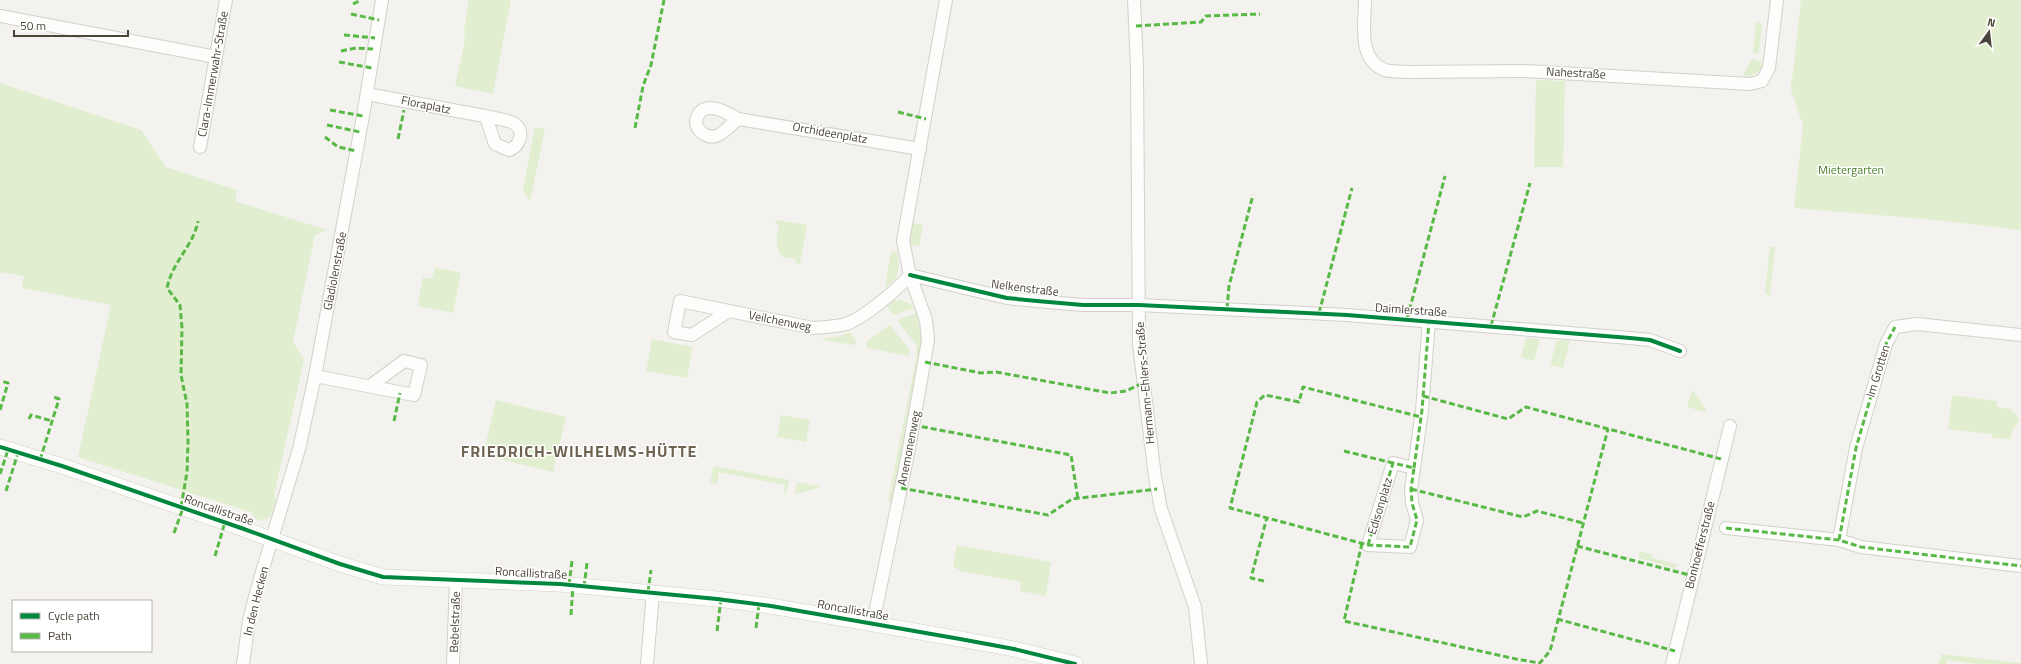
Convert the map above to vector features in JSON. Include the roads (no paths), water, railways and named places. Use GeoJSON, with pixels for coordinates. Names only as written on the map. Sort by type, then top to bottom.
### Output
{"type":"FeatureCollection","features":[{"type":"Feature","properties":{"kind":"street","name":"Clara-Immerwahr-Straße"},"geometry":{"type":"LineString","coordinates":[[200,147],[226,0]]}},
{"type":"Feature","properties":{"kind":"street","name":"Gladiolenstraße"},"geometry":{"type":"LineString","coordinates":[[273,539],[299,449],[315,376],[367,94],[382,0]]}},
{"type":"Feature","properties":{"kind":"street"},"geometry":{"type":"LineString","coordinates":[[910,275],[903,241],[946,0]]}},
{"type":"Feature","properties":{"kind":"street","name":"Hermann-Ehlers-Straße"},"geometry":{"type":"LineString","coordinates":[[1134,0],[1137,68],[1139,344],[1155,477],[1163,516],[1195,607],[1201,664]]}},
{"type":"Feature","properties":{"kind":"street","name":"Nahestraße"},"geometry":{"type":"LineString","coordinates":[[1365,0],[1365,50],[1372,62],[1388,70],[1407,72],[1526,71],[1750,84],[1762,81],[1769,68],[1777,0]]}},
{"type":"Feature","properties":{"kind":"street"},"geometry":{"type":"LineString","coordinates":[[0,16],[216,57]]}},
{"type":"Feature","properties":{"kind":"street","name":"Floraplatz"},"geometry":{"type":"LineString","coordinates":[[367,94],[486,117]]}},
{"type":"Feature","properties":{"kind":"street","name":"Orchideenplatz"},"geometry":{"type":"LineString","coordinates":[[738,118],[920,149]]}},
{"type":"Feature","properties":{"kind":"street","name":"Nelkenstraße"},"geometry":{"type":"LineString","coordinates":[[910,275],[1008,298],[1083,305],[1139,305]]}},
{"type":"Feature","properties":{"kind":"street","name":"Veilchenweg"},"geometry":{"type":"LineString","coordinates":[[729,311],[812,328],[847,324],[894,292],[910,275]]}},
{"type":"Feature","properties":{"kind":"street","name":"Anemonenweg"},"geometry":{"type":"LineString","coordinates":[[873,623],[908,454],[928,340],[926,320],[910,275]]}},
{"type":"Feature","properties":{"kind":"street","name":"Daimlerstraße"},"geometry":{"type":"LineString","coordinates":[[1139,305],[1347,315],[1630,338],[1650,340],[1680,351]]}},
{"type":"Feature","properties":{"kind":"street","name":"Edisonplatz"},"geometry":{"type":"LineString","coordinates":[[1414,468],[1393,463],[1368,544],[1410,547],[1417,520],[1411,489],[1414,468],[1422,410],[1429,321]]}},
{"type":"Feature","properties":{"kind":"street","name":"Im Grotten"},"geometry":{"type":"LineString","coordinates":[[1839,540],[1856,448],[1886,344],[1895,327],[1917,324],[2021,335]]}},
{"type":"Feature","properties":{"kind":"street"},"geometry":{"type":"LineString","coordinates":[[315,376],[370,386]]}},
{"type":"Feature","properties":{"kind":"street","name":"Bonhoefferstraße"},"geometry":{"type":"LineString","coordinates":[[1672,664],[1730,426]]}},
{"type":"Feature","properties":{"kind":"street","name":"Roncallistraße"},"geometry":{"type":"LineString","coordinates":[[0,448],[62,466],[273,539],[340,564],[383,577],[560,584],[653,592],[771,606],[1014,649],[1075,664]]}},
{"type":"Feature","properties":{"kind":"street"},"geometry":{"type":"LineString","coordinates":[[1726,528],[1839,540],[1862,547],[2021,566]]}},
{"type":"Feature","properties":{"kind":"street","name":"In den Hecken"},"geometry":{"type":"LineString","coordinates":[[243,664],[251,613],[273,539]]}},
{"type":"Feature","properties":{"kind":"street","name":"Bebelstraße"},"geometry":{"type":"LineString","coordinates":[[453,664],[456,580]]}},
{"type":"Feature","properties":{"kind":"street"},"geometry":{"type":"LineString","coordinates":[[647,664],[653,592]]}},
{"type":"Feature","properties":{"kind":"district","name":"FRIEDRICH-WILHELMS-HÜTTE"},"geometry":{"type":"Point","coordinates":[579,451]}},
{"type":"Feature","properties":{"kind":"park label","name":"Mietergarten"},"geometry":{"type":"Point","coordinates":[1851,170]}}]}
